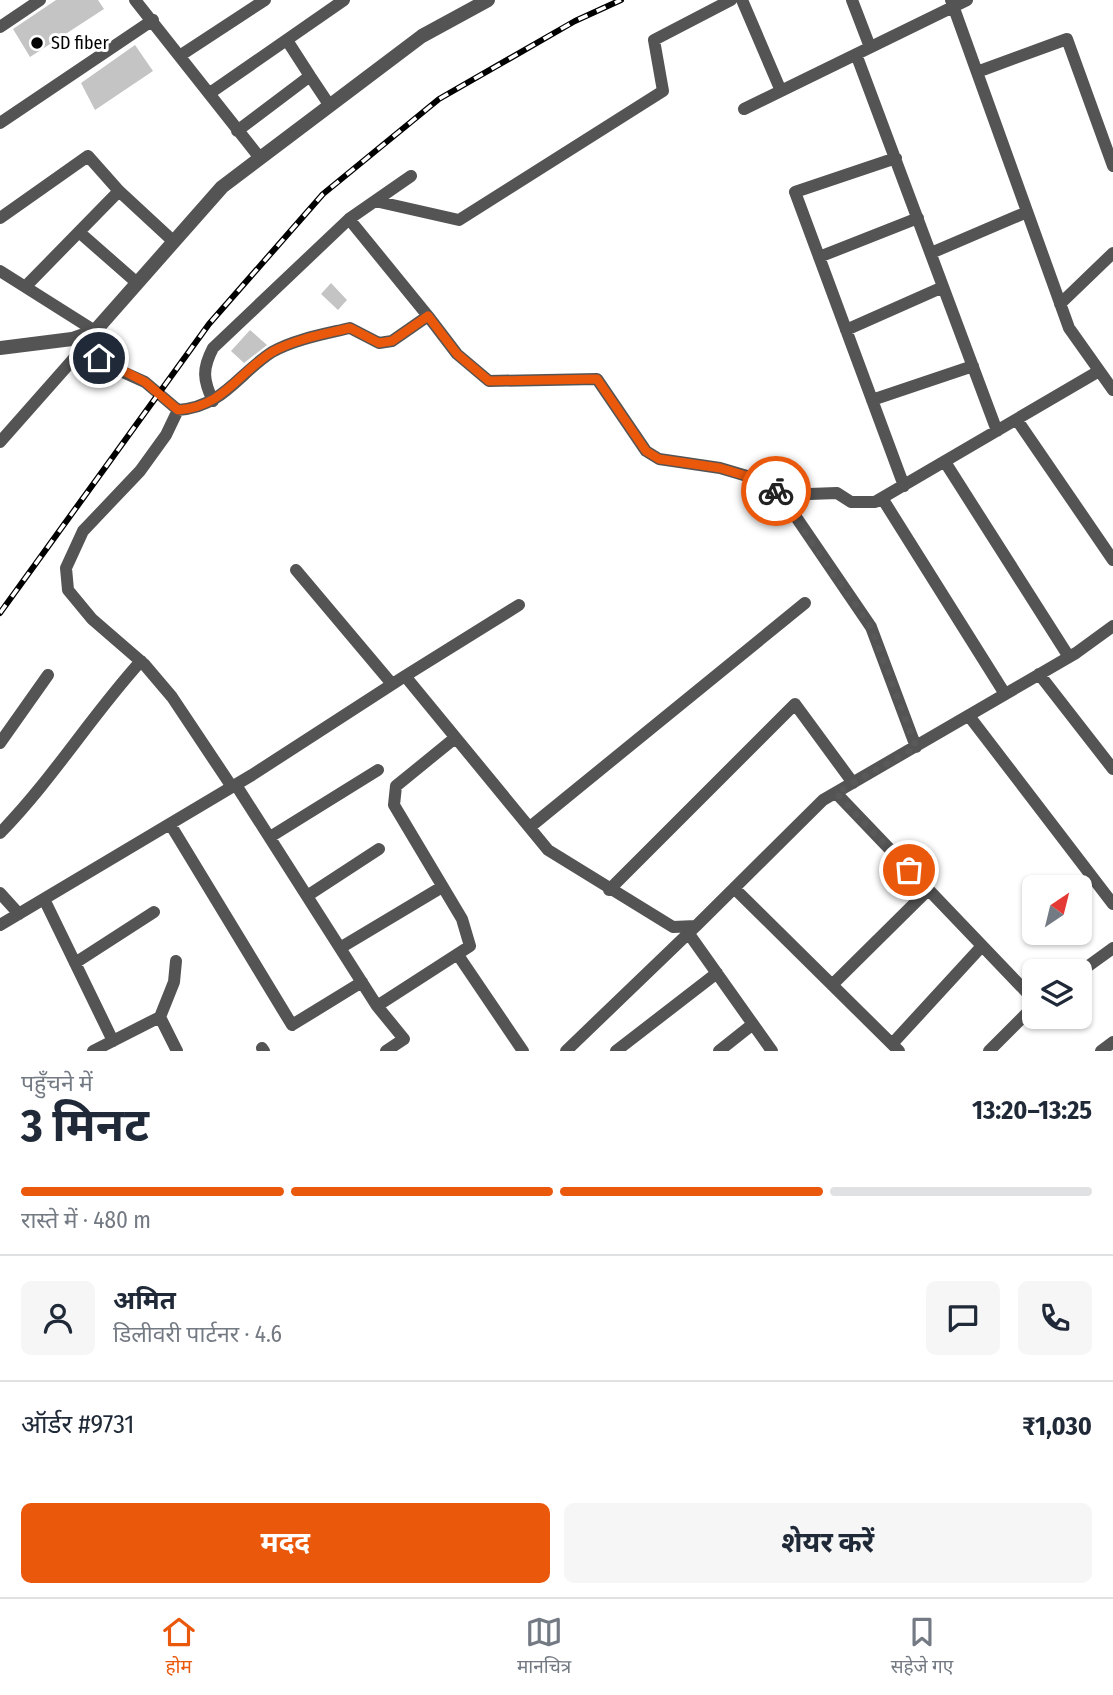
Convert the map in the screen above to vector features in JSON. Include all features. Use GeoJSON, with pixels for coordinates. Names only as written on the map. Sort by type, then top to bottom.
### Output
{"type":"FeatureCollection","features":[{"type":"Feature","properties":{"kind":"street"},"geometry":{"type":"LineString","coordinates":[[0,27],[40,0]]}},
{"type":"Feature","properties":{"kind":"street"},"geometry":{"type":"LineString","coordinates":[[135,0],[260,158]]}},
{"type":"Feature","properties":{"kind":"street"},"geometry":{"type":"LineString","coordinates":[[181,55],[265,0]]}},
{"type":"Feature","properties":{"kind":"street"},"geometry":{"type":"LineString","coordinates":[[210,93],[344,0]]}},
{"type":"Feature","properties":{"kind":"street"},"geometry":{"type":"LineString","coordinates":[[0,442],[78,343],[95,331],[222,187],[422,36],[488,0]]}},
{"type":"Feature","properties":{"kind":"street"},"geometry":{"type":"LineString","coordinates":[[374,201],[458,220],[663,91],[654,40],[731,0]]}},
{"type":"Feature","properties":{"kind":"street"},"geometry":{"type":"LineString","coordinates":[[742,0],[781,91]]}},
{"type":"Feature","properties":{"kind":"street"},"geometry":{"type":"LineString","coordinates":[[852,0],[870,47]]}},
{"type":"Feature","properties":{"kind":"street"},"geometry":{"type":"LineString","coordinates":[[744,109],[952,3],[967,0]]}},
{"type":"Feature","properties":{"kind":"street"},"geometry":{"type":"LineString","coordinates":[[952,3],[1069,328],[1113,390]]}},
{"type":"Feature","properties":{"kind":"street"},"geometry":{"type":"LineString","coordinates":[[0,123],[153,20]]}},
{"type":"Feature","properties":{"kind":"street"},"geometry":{"type":"LineString","coordinates":[[977,72],[1067,39],[1113,166]]}},
{"type":"Feature","properties":{"kind":"street"},"geometry":{"type":"LineString","coordinates":[[289,45],[330,106]]}},
{"type":"Feature","properties":{"kind":"street"},"geometry":{"type":"LineString","coordinates":[[856,54],[997,431]]}},
{"type":"Feature","properties":{"kind":"street"},"geometry":{"type":"LineString","coordinates":[[237,131],[310,76]]}},
{"type":"Feature","properties":{"kind":"street"},"geometry":{"type":"LineString","coordinates":[[0,218],[88,156],[118,191],[173,241]]}},
{"type":"Feature","properties":{"kind":"street"},"geometry":{"type":"LineString","coordinates":[[896,158],[795,192],[904,486]]}},
{"type":"Feature","properties":{"kind":"street"},"geometry":{"type":"LineString","coordinates":[[213,401],[204,382],[205,363],[213,348],[349,219],[411,176]]}},
{"type":"Feature","properties":{"kind":"street"},"geometry":{"type":"LineString","coordinates":[[26,286],[118,191]]}},
{"type":"Feature","properties":{"kind":"street"},"geometry":{"type":"LineString","coordinates":[[931,253],[1027,212]]}},
{"type":"Feature","properties":{"kind":"street"},"geometry":{"type":"LineString","coordinates":[[819,257],[918,218]]}},
{"type":"Feature","properties":{"kind":"street"},"geometry":{"type":"LineString","coordinates":[[349,219],[457,354],[489,381],[597,379],[646,451],[659,459],[720,468],[766,482],[781,495],[871,627],[916,747]]}},
{"type":"Feature","properties":{"kind":"street"},"geometry":{"type":"LineString","coordinates":[[79,232],[136,282]]}},
{"type":"Feature","properties":{"kind":"street"},"geometry":{"type":"LineString","coordinates":[[1060,304],[1113,253]]}},
{"type":"Feature","properties":{"kind":"street"},"geometry":{"type":"LineString","coordinates":[[1,273],[95,331]]}},
{"type":"Feature","properties":{"kind":"street"},"geometry":{"type":"LineString","coordinates":[[846,330],[943,287]]}},
{"type":"Feature","properties":{"kind":"street"},"geometry":{"type":"LineString","coordinates":[[0,348],[78,343],[114,368],[145,382],[178,410],[197,409],[213,401],[273,352],[350,328],[379,343],[392,341],[428,316]]}},
{"type":"Feature","properties":{"kind":"street"},"geometry":{"type":"LineString","coordinates":[[872,400],[973,366]]}},
{"type":"Feature","properties":{"kind":"street"},"geometry":{"type":"LineString","coordinates":[[781,495],[837,493],[851,502],[864,504],[882,498],[1099,371]]}},
{"type":"Feature","properties":{"kind":"street"},"geometry":{"type":"LineString","coordinates":[[178,410],[166,435],[140,471],[83,531],[66,568],[68,590],[92,619],[141,661],[172,697],[270,837],[377,1006],[404,1039],[386,1051]]}},
{"type":"Feature","properties":{"kind":"street"},"geometry":{"type":"LineString","coordinates":[[1017,420],[1113,560]]}},
{"type":"Feature","properties":{"kind":"street"},"geometry":{"type":"LineString","coordinates":[[944,463],[1069,657]]}},
{"type":"Feature","properties":{"kind":"street"},"geometry":{"type":"LineString","coordinates":[[882,498],[1005,694]]}},
{"type":"Feature","properties":{"kind":"street"},"geometry":{"type":"LineString","coordinates":[[296,570],[392,684]]}},
{"type":"Feature","properties":{"kind":"street"},"geometry":{"type":"LineString","coordinates":[[530,827],[804,603]]}},
{"type":"Feature","properties":{"kind":"street"},"geometry":{"type":"LineString","coordinates":[[0,925],[234,786],[519,605]]}},
{"type":"Feature","properties":{"kind":"street"},"geometry":{"type":"LineString","coordinates":[[566,1051],[735,889],[823,800],[1069,657],[1113,626]]}},
{"type":"Feature","properties":{"kind":"street"},"geometry":{"type":"LineString","coordinates":[[0,833],[66,758],[101,705],[141,661]]}},
{"type":"Feature","properties":{"kind":"street"},"geometry":{"type":"LineString","coordinates":[[1039,674],[1113,769]]}},
{"type":"Feature","properties":{"kind":"street"},"geometry":{"type":"LineString","coordinates":[[0,743],[48,675]]}},
{"type":"Feature","properties":{"kind":"street"},"geometry":{"type":"LineString","coordinates":[[405,676],[548,850],[673,927],[692,930]]}},
{"type":"Feature","properties":{"kind":"street"},"geometry":{"type":"LineString","coordinates":[[609,890],[794,704],[853,783]]}},
{"type":"Feature","properties":{"kind":"street"},"geometry":{"type":"LineString","coordinates":[[969,716],[1113,904]]}},
{"type":"Feature","properties":{"kind":"street"},"geometry":{"type":"LineString","coordinates":[[377,1006],[470,946],[461,919],[394,806],[396,786],[456,738]]}},
{"type":"Feature","properties":{"kind":"street"},"geometry":{"type":"LineString","coordinates":[[270,837],[378,770]]}},
{"type":"Feature","properties":{"kind":"street"},"geometry":{"type":"LineString","coordinates":[[836,793],[1022,990]]}},
{"type":"Feature","properties":{"kind":"street"},"geometry":{"type":"LineString","coordinates":[[170,824],[292,1024],[362,982]]}},
{"type":"Feature","properties":{"kind":"street"},"geometry":{"type":"LineString","coordinates":[[307,896],[379,849]]}},
{"type":"Feature","properties":{"kind":"street"},"geometry":{"type":"LineString","coordinates":[[340,948],[442,887]]}},
{"type":"Feature","properties":{"kind":"street"},"geometry":{"type":"LineString","coordinates":[[735,889],[895,1047],[982,946]]}},
{"type":"Feature","properties":{"kind":"street"},"geometry":{"type":"LineString","coordinates":[[832,985],[928,890]]}},
{"type":"Feature","properties":{"kind":"street"},"geometry":{"type":"LineString","coordinates":[[0,893],[19,914]]}},
{"type":"Feature","properties":{"kind":"street"},"geometry":{"type":"LineString","coordinates":[[44,899],[113,1041]]}},
{"type":"Feature","properties":{"kind":"street"},"geometry":{"type":"LineString","coordinates":[[75,963],[154,912]]}},
{"type":"Feature","properties":{"kind":"street"},"geometry":{"type":"LineString","coordinates":[[692,930],[717,973],[772,1051]]}},
{"type":"Feature","properties":{"kind":"street"},"geometry":{"type":"LineString","coordinates":[[1092,963],[1113,948]]}},
{"type":"Feature","properties":{"kind":"street"},"geometry":{"type":"LineString","coordinates":[[458,955],[523,1051]]}},
{"type":"Feature","properties":{"kind":"street"},"geometry":{"type":"LineString","coordinates":[[93,1051],[160,1017],[174,982],[176,961]]}},
{"type":"Feature","properties":{"kind":"street"},"geometry":{"type":"LineString","coordinates":[[616,1051],[717,973]]}},
{"type":"Feature","properties":{"kind":"street"},"geometry":{"type":"LineString","coordinates":[[989,1051],[1022,1016]]}},
{"type":"Feature","properties":{"kind":"street"},"geometry":{"type":"LineString","coordinates":[[160,1017],[177,1051]]}},
{"type":"Feature","properties":{"kind":"street"},"geometry":{"type":"LineString","coordinates":[[719,1051],[753,1024]]}},
{"type":"Feature","properties":{"kind":"street"},"geometry":{"type":"LineString","coordinates":[[1101,1051],[1113,1042]]}},
{"type":"Feature","properties":{"kind":"building","name":"SD fiber"},"geometry":{"type":"Polygon","coordinates":[[[56,0],[98,0],[104,9],[30,57],[13,29],[56,0]]]}},
{"type":"Feature","properties":{"kind":"building"},"geometry":{"type":"Polygon","coordinates":[[[135,45],[153,71],[95,110],[81,83],[135,45]]]}},
{"type":"Feature","properties":{"kind":"building"},"geometry":{"type":"Polygon","coordinates":[[[331,283],[347,300],[338,310],[321,294],[331,283]]]}},
{"type":"Feature","properties":{"kind":"building"},"geometry":{"type":"Polygon","coordinates":[[[250,330],[267,345],[244,363],[231,351],[250,330]]]}},
{"type":"Feature","properties":{"kind":"railway"},"geometry":{"type":"LineString","coordinates":[[0,613],[209,324],[323,194],[439,99],[575,21],[621,0]]}},
{"type":"Feature","properties":{"kind":"way so far"},"geometry":{"type":"LineString","coordinates":[[776,491],[871,627],[916,747],[836,793],[909,870]]}},
{"type":"Feature","properties":{"kind":"place","name":"SD fiber"},"geometry":{"type":"Point","coordinates":[37,43]}},
{"type":"Feature","properties":{"kind":"route"},"geometry":{"type":"LineString","coordinates":[[99,358],[145,382],[178,410],[197,409],[213,401],[273,352],[307,339],[350,328],[379,343],[392,341],[428,316],[457,354],[489,381],[575,382],[597,379],[605,387],[612,402],[646,451],[659,459],[720,468],[766,482],[776,491]]}}]}
